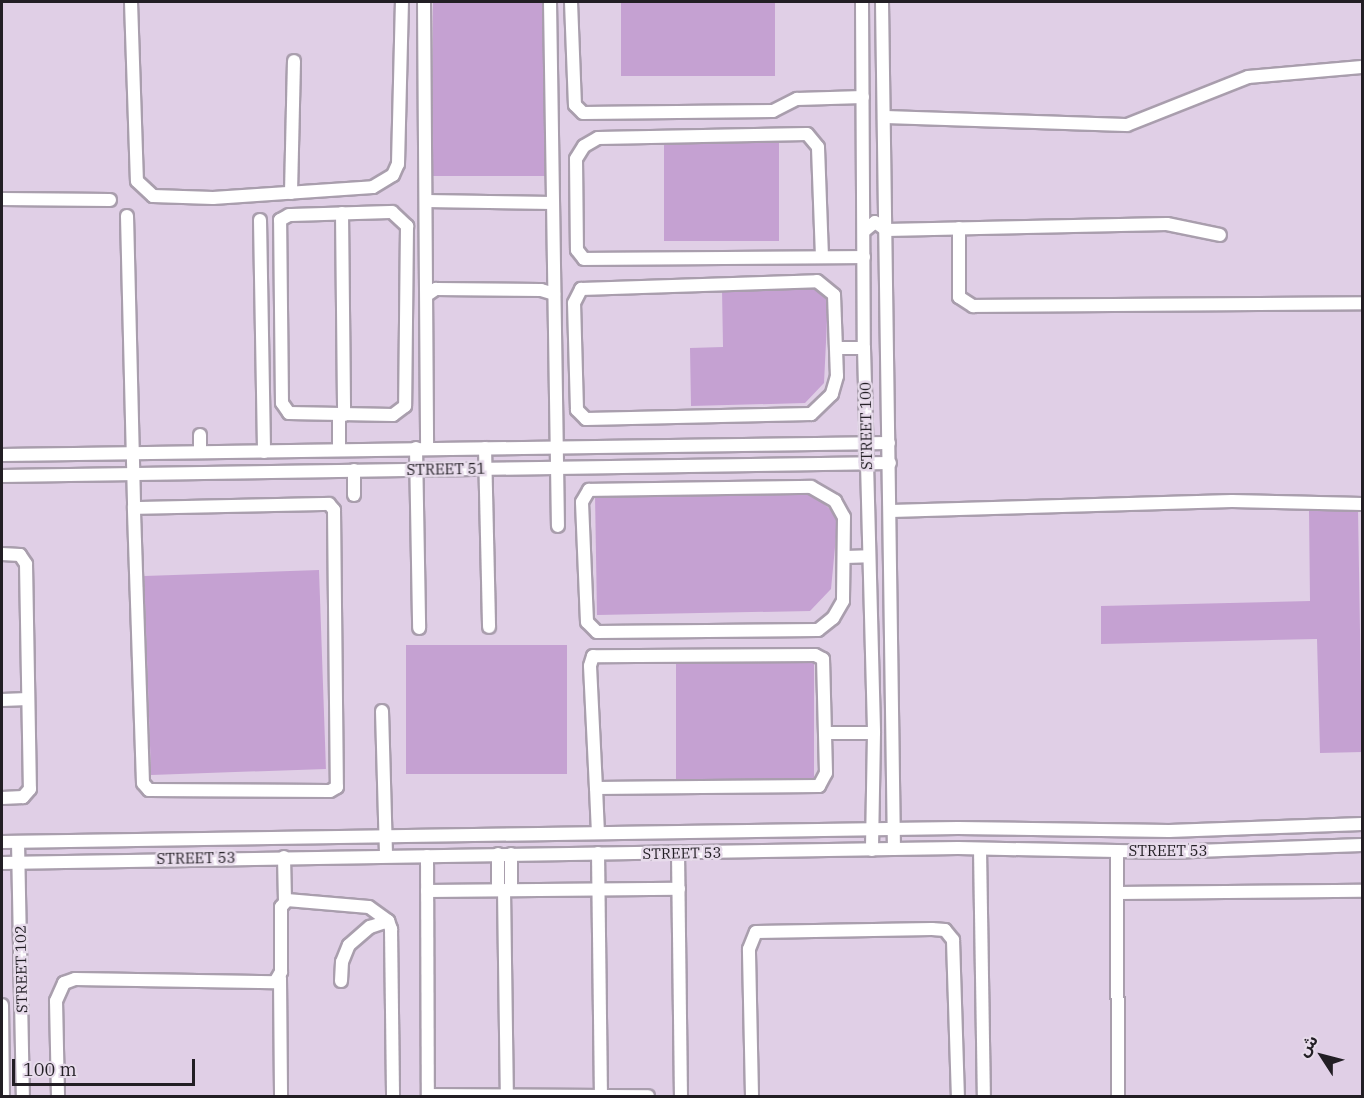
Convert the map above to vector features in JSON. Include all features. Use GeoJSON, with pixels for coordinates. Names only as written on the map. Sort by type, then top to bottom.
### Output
{"type":"FeatureCollection","features":[{"type":"Feature","properties":{"kind":"lane"},"geometry":{"type":"LineString","coordinates":[[131,2],[135,171],[144,190],[163,198],[373,187],[393,175],[398,164],[402,2]]}},
{"type":"Feature","properties":{"kind":"lane"},"geometry":{"type":"LineString","coordinates":[[419,628],[416,469],[421,448],[427,295],[424,2]]}},
{"type":"Feature","properties":{"kind":"lane"},"geometry":{"type":"LineString","coordinates":[[549,2],[558,526]]}},
{"type":"Feature","properties":{"kind":"lane"},"geometry":{"type":"LineString","coordinates":[[571,2],[575,105],[583,113],[773,111],[796,99],[863,97]]}},
{"type":"Feature","properties":{"kind":"lane","name":"STREET 100"},"geometry":{"type":"LineString","coordinates":[[862,2],[864,348],[874,733],[872,850]]}},
{"type":"Feature","properties":{"kind":"lane","name":"STREET 100"},"geometry":{"type":"LineString","coordinates":[[882,2],[894,849]]}},
{"type":"Feature","properties":{"kind":"lane"},"geometry":{"type":"LineString","coordinates":[[291,193],[294,61]]}},
{"type":"Feature","properties":{"kind":"lane"},"geometry":{"type":"LineString","coordinates":[[884,117],[1127,125],[1248,77],[1362,67]]}},
{"type":"Feature","properties":{"kind":"lane"},"geometry":{"type":"LineString","coordinates":[[822,257],[818,147],[807,134],[598,138],[584,146],[576,159],[577,250],[584,259],[864,257]]}},
{"type":"Feature","properties":{"kind":"lane"},"geometry":{"type":"LineString","coordinates":[[863,183],[875,189],[886,183]]}},
{"type":"Feature","properties":{"kind":"lane"},"geometry":{"type":"LineString","coordinates":[[2,199],[110,200]]}},
{"type":"Feature","properties":{"kind":"lane"},"geometry":{"type":"LineString","coordinates":[[426,201],[552,203]]}},
{"type":"Feature","properties":{"kind":"lane"},"geometry":{"type":"LineString","coordinates":[[392,212],[407,226],[405,406],[393,415],[341,415],[294,415],[282,403],[278,230],[280,220],[289,215],[392,212]]}},
{"type":"Feature","properties":{"kind":"lane"},"geometry":{"type":"LineString","coordinates":[[339,448],[342,213]]}},
{"type":"Feature","properties":{"kind":"lane"},"geometry":{"type":"LineString","coordinates":[[127,216],[132,475],[144,785],[152,791],[335,789],[339,782],[333,507],[134,508]]}},
{"type":"Feature","properties":{"kind":"lane"},"geometry":{"type":"LineString","coordinates":[[260,220],[264,452]]}},
{"type":"Feature","properties":{"kind":"lane"},"geometry":{"type":"LineString","coordinates":[[864,231],[875,222],[886,230],[1167,224],[1220,235]]}},
{"type":"Feature","properties":{"kind":"lane"},"geometry":{"type":"LineString","coordinates":[[959,228],[959,297],[973,306],[1362,303]]}},
{"type":"Feature","properties":{"kind":"lane"},"geometry":{"type":"LineString","coordinates":[[817,280],[834,295],[836,348],[835,385],[826,402],[812,414],[586,419],[577,410],[574,303],[581,289],[589,286],[817,280]]}},
{"type":"Feature","properties":{"kind":"lane"},"geometry":{"type":"LineString","coordinates":[[427,295],[436,289],[540,290],[554,294]]}},
{"type":"Feature","properties":{"kind":"lane"},"geometry":{"type":"LineString","coordinates":[[836,348],[864,348]]}},
{"type":"Feature","properties":{"kind":"lane"},"geometry":{"type":"LineString","coordinates":[[200,435],[200,452]]}},
{"type":"Feature","properties":{"kind":"lane","name":"STREET 51"},"geometry":{"type":"LineString","coordinates":[[2,455],[264,452],[339,448],[889,443]]}},
{"type":"Feature","properties":{"kind":"lane"},"geometry":{"type":"LineString","coordinates":[[485,447],[489,627]]}},
{"type":"Feature","properties":{"kind":"lane","name":"STREET 51"},"geometry":{"type":"LineString","coordinates":[[2,476],[890,463]]}},
{"type":"Feature","properties":{"kind":"lane"},"geometry":{"type":"LineString","coordinates":[[354,470],[354,495]]}},
{"type":"Feature","properties":{"kind":"lane"},"geometry":{"type":"LineString","coordinates":[[811,487],[828,495],[844,517],[845,556],[843,601],[833,618],[818,630],[597,632],[586,615],[582,502],[596,488],[811,487]]}},
{"type":"Feature","properties":{"kind":"lane"},"geometry":{"type":"LineString","coordinates":[[891,511],[1232,501],[1362,504]]}},
{"type":"Feature","properties":{"kind":"lane"},"geometry":{"type":"LineString","coordinates":[[2,554],[20,555],[26,564],[30,792],[23,797],[2,798]]}},
{"type":"Feature","properties":{"kind":"lane"},"geometry":{"type":"LineString","coordinates":[[845,556],[869,556]]}},
{"type":"Feature","properties":{"kind":"lane"},"geometry":{"type":"LineString","coordinates":[[596,788],[819,786],[826,777],[825,664],[818,656],[596,654],[590,666],[598,833]]}},
{"type":"Feature","properties":{"kind":"lane"},"geometry":{"type":"LineString","coordinates":[[2,700],[28,699]]}},
{"type":"Feature","properties":{"kind":"lane"},"geometry":{"type":"LineString","coordinates":[[382,711],[386,856]]}},
{"type":"Feature","properties":{"kind":"lane"},"geometry":{"type":"LineString","coordinates":[[825,733],[874,733]]}},
{"type":"Feature","properties":{"kind":"lane","name":"STREET 53"},"geometry":{"type":"LineString","coordinates":[[2,842],[181,837],[386,837],[872,830],[1169,831],[1362,824]]}},
{"type":"Feature","properties":{"kind":"lane","name":"STREET 102"},"geometry":{"type":"LineString","coordinates":[[18,842],[23,1096]]}},
{"type":"Feature","properties":{"kind":"lane","name":"STREET 53"},"geometry":{"type":"LineString","coordinates":[[2,864],[284,857],[678,854],[894,849],[1117,851],[1362,845]]}},
{"type":"Feature","properties":{"kind":"lane"},"geometry":{"type":"LineString","coordinates":[[980,849],[984,1096]]}},
{"type":"Feature","properties":{"kind":"lane"},"geometry":{"type":"LineString","coordinates":[[1117,851],[1118,1096]]}},
{"type":"Feature","properties":{"kind":"lane"},"geometry":{"type":"LineString","coordinates":[[505,854],[507,1096]]}},
{"type":"Feature","properties":{"kind":"lane"},"geometry":{"type":"LineString","coordinates":[[598,854],[601,1096]]}},
{"type":"Feature","properties":{"kind":"lane"},"geometry":{"type":"LineString","coordinates":[[678,854],[681,1096]]}},
{"type":"Feature","properties":{"kind":"lane"},"geometry":{"type":"LineString","coordinates":[[427,856],[428,1096],[648,1096]]}},
{"type":"Feature","properties":{"kind":"lane"},"geometry":{"type":"LineString","coordinates":[[281,1096],[280,978],[281,907],[285,901],[284,857]]}},
{"type":"Feature","properties":{"kind":"lane"},"geometry":{"type":"LineString","coordinates":[[427,891],[679,889]]}},
{"type":"Feature","properties":{"kind":"lane"},"geometry":{"type":"LineString","coordinates":[[1117,893],[1362,891]]}},
{"type":"Feature","properties":{"kind":"lane"},"geometry":{"type":"LineString","coordinates":[[285,901],[369,907],[387,921],[391,929],[393,1096]]}},
{"type":"Feature","properties":{"kind":"lane"},"geometry":{"type":"LineString","coordinates":[[341,981],[342,962],[350,945],[362,932],[387,921]]}},
{"type":"Feature","properties":{"kind":"lane"},"geometry":{"type":"LineString","coordinates":[[752,1096],[749,949],[756,932],[932,929],[945,930],[953,940],[958,1096]]}},
{"type":"Feature","properties":{"kind":"lane"},"geometry":{"type":"LineString","coordinates":[[58,1096],[56,1001],[60,988],[69,980],[272,982],[280,978]]}},
{"type":"Feature","properties":{"kind":"lane","name":"STREET 102"},"geometry":{"type":"LineString","coordinates":[[2,1005],[3,1096]]}},
{"type":"Feature","properties":{"kind":"shaded area"},"geometry":{"type":"Polygon","coordinates":[[[2,2],[1362,2],[1362,1096],[2,1096],[2,2]]]}},
{"type":"Feature","properties":{"kind":"building"},"geometry":{"type":"Polygon","coordinates":[[[433,2],[547,2],[547,176],[433,176],[433,2]]]}},
{"type":"Feature","properties":{"kind":"building"},"geometry":{"type":"Polygon","coordinates":[[[621,2],[775,2],[775,76],[621,76],[621,2]]]}},
{"type":"Feature","properties":{"kind":"building"},"geometry":{"type":"Polygon","coordinates":[[[664,143],[779,143],[779,241],[664,241],[664,143]]]}},
{"type":"Feature","properties":{"kind":"building"},"geometry":{"type":"Polygon","coordinates":[[[812,287],[828,301],[824,383],[805,403],[691,406],[690,348],[723,347],[722,289],[812,287]]]}},
{"type":"Feature","properties":{"kind":"building"},"geometry":{"type":"Polygon","coordinates":[[[809,491],[838,516],[831,589],[810,611],[597,615],[595,495],[809,491]]]}},
{"type":"Feature","properties":{"kind":"building"},"geometry":{"type":"Polygon","coordinates":[[[1358,509],[1362,752],[1320,753],[1317,639],[1101,644],[1101,606],[1310,601],[1309,510],[1358,509]]]}},
{"type":"Feature","properties":{"kind":"building"},"geometry":{"type":"Polygon","coordinates":[[[319,570],[326,769],[151,775],[144,576],[319,570]]]}},
{"type":"Feature","properties":{"kind":"building"},"geometry":{"type":"Polygon","coordinates":[[[406,645],[567,645],[567,774],[406,774],[406,645]]]}},
{"type":"Feature","properties":{"kind":"building"},"geometry":{"type":"Polygon","coordinates":[[[676,657],[814,657],[814,779],[676,779],[676,657]]]}}]}
